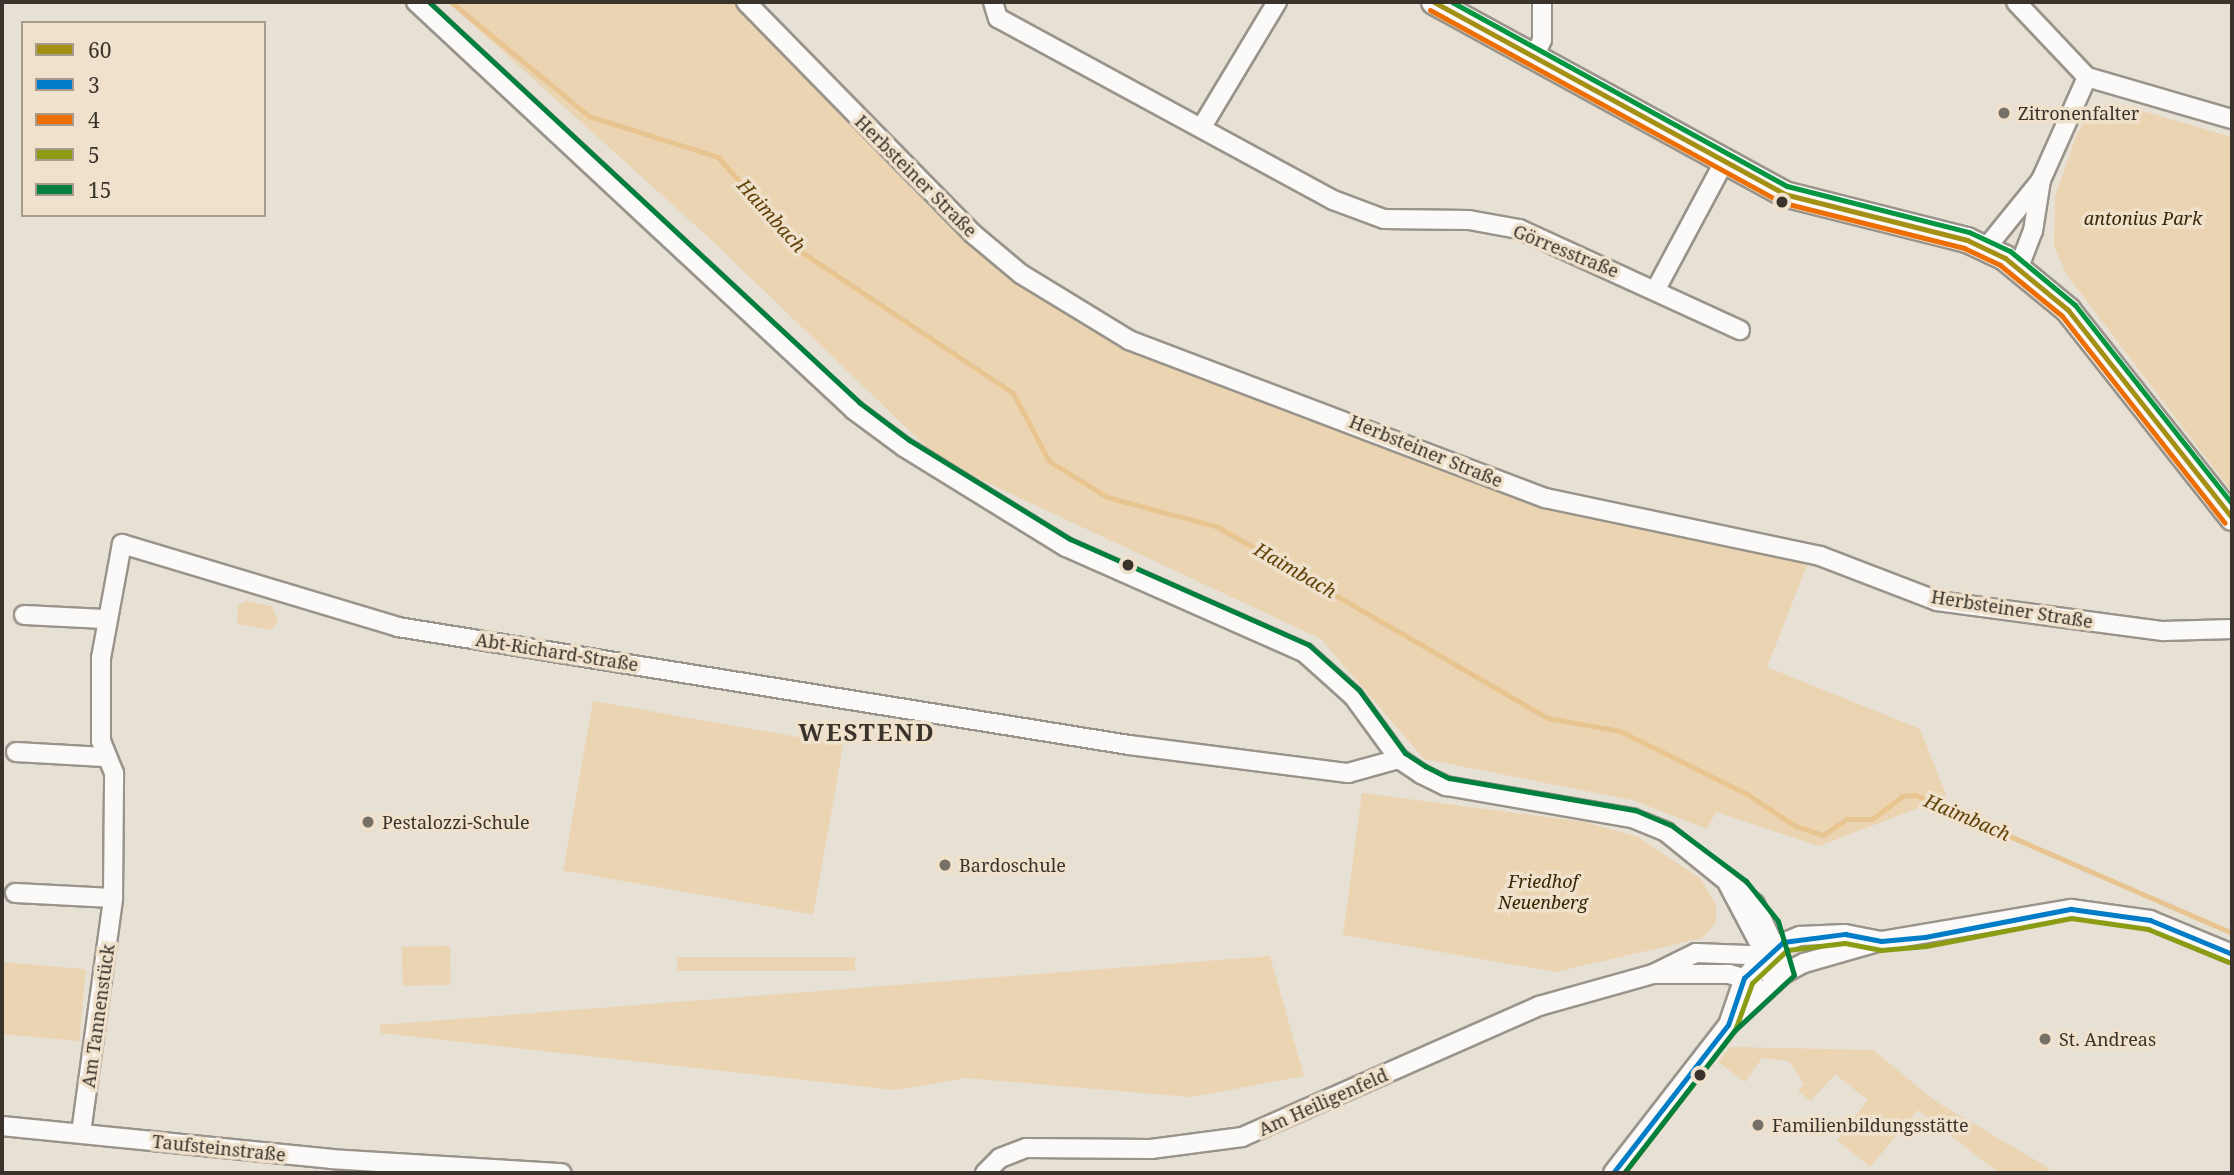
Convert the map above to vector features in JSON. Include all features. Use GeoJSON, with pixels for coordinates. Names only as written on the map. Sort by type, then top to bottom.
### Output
{"type":"FeatureCollection","features":[{"type":"Feature","properties":{"kind":"main road"},"geometry":{"type":"LineString","coordinates":[[1434,2],[1723,164],[1817,205],[1986,248],[2019,267],[2084,330],[2232,518]]}},
{"type":"Feature","properties":{"kind":"street"},"geometry":{"type":"LineString","coordinates":[[416,2],[853,410],[1066,547],[1305,653],[1353,696],[1399,759],[1446,786],[1632,818],[1667,832],[1723,875],[1755,904],[1766,954],[1778,979]]}},
{"type":"Feature","properties":{"kind":"street","name":"Herbsteiner Straße"},"geometry":{"type":"LineString","coordinates":[[746,2],[972,233],[1021,274],[1129,340],[1545,498],[1820,556],[1937,601],[2163,631],[2232,629]]}},
{"type":"Feature","properties":{"kind":"street","name":"Görresstraße"},"geometry":{"type":"LineString","coordinates":[[993,2],[998,18],[1203,125],[1333,200],[1384,219],[1469,220],[1519,229],[1656,289],[1740,330]]}},
{"type":"Feature","properties":{"kind":"street"},"geometry":{"type":"LineString","coordinates":[[1203,125],[1277,2]]}},
{"type":"Feature","properties":{"kind":"street"},"geometry":{"type":"LineString","coordinates":[[1534,57],[1542,40],[1542,2]]}},
{"type":"Feature","properties":{"kind":"street"},"geometry":{"type":"LineString","coordinates":[[2016,2],[2087,77],[2232,119]]}},
{"type":"Feature","properties":{"kind":"street"},"geometry":{"type":"LineString","coordinates":[[1986,248],[2041,180],[2087,77]]}},
{"type":"Feature","properties":{"kind":"street"},"geometry":{"type":"LineString","coordinates":[[1656,289],[1723,164]]}},
{"type":"Feature","properties":{"kind":"street"},"geometry":{"type":"LineString","coordinates":[[2019,267],[2034,231],[2041,180]]}},
{"type":"Feature","properties":{"kind":"street","name":"Abt-Richard-Straße"},"geometry":{"type":"LineString","coordinates":[[122,544],[398,627],[1129,745],[1348,773],[1399,759]]}},
{"type":"Feature","properties":{"kind":"street","name":"Am Tannenstück"},"geometry":{"type":"LineString","coordinates":[[81,1133],[113,898],[114,773],[104,757],[105,619],[122,544]]}},
{"type":"Feature","properties":{"kind":"street"},"geometry":{"type":"LineString","coordinates":[[24,615],[105,619]]}},
{"type":"Feature","properties":{"kind":"street"},"geometry":{"type":"LineString","coordinates":[[16,752],[104,757]]}},
{"type":"Feature","properties":{"kind":"street"},"geometry":{"type":"LineString","coordinates":[[15,893],[113,898]]}},
{"type":"Feature","properties":{"kind":"street"},"geometry":{"type":"LineString","coordinates":[[1613,1173],[1728,1025],[1778,979],[1881,941],[2070,909],[2102,911],[2150,920],[2232,954]]}},
{"type":"Feature","properties":{"kind":"street"},"geometry":{"type":"LineString","coordinates":[[1728,1025],[1744,978],[1766,954],[1846,934],[1881,941]]}},
{"type":"Feature","properties":{"kind":"street","name":"Am Heiligenfeld"},"geometry":{"type":"LineString","coordinates":[[985,1173],[1000,1158],[1026,1147],[1151,1149],[1242,1137],[1539,1006],[1653,974],[1696,953],[1734,951],[1766,954],[1778,979],[1653,974]]}},
{"type":"Feature","properties":{"kind":"street","name":"Taufsteinstraße"},"geometry":{"type":"LineString","coordinates":[[2,1126],[331,1159],[562,1173]]}},
{"type":"Feature","properties":{"kind":"green space"},"geometry":{"type":"Polygon","coordinates":[[[448,2],[737,2],[866,119],[956,215],[1047,286],[1157,345],[1542,500],[1808,563],[1767,667],[1920,729],[1947,797],[1819,846],[1716,812],[1707,829],[1632,800],[1424,759],[1321,639],[941,461],[705,234],[448,2]]]}},
{"type":"Feature","properties":{"kind":"green space","name":"antonius Park"},"geometry":{"type":"Polygon","coordinates":[[[2118,104],[2232,137],[2232,492],[2067,275],[2054,246],[2055,197],[2077,134],[2094,107],[2118,104]]]}},
{"type":"Feature","properties":{"kind":"green space"},"geometry":{"type":"Polygon","coordinates":[[[246,601],[272,606],[278,622],[270,630],[237,624],[238,606],[246,601]]]}},
{"type":"Feature","properties":{"kind":"green space"},"geometry":{"type":"Polygon","coordinates":[[[593,701],[843,745],[813,914],[563,870],[593,701]]]}},
{"type":"Feature","properties":{"kind":"green space","name":"Friedhof Neuenberg"},"geometry":{"type":"Polygon","coordinates":[[[1362,793],[1585,822],[1638,837],[1701,879],[1716,905],[1716,922],[1702,938],[1556,972],[1343,935],[1362,793]]]}},
{"type":"Feature","properties":{"kind":"green space"},"geometry":{"type":"Polygon","coordinates":[[[450,946],[451,985],[403,986],[402,947],[450,946]]]}},
{"type":"Feature","properties":{"kind":"green space"},"geometry":{"type":"Polygon","coordinates":[[[1270,956],[1304,1076],[1191,1097],[965,1078],[896,1090],[380,1033],[380,1025],[1270,956]]]}},
{"type":"Feature","properties":{"kind":"green space"},"geometry":{"type":"Polygon","coordinates":[[[677,957],[855,957],[855,971],[677,971],[677,957]]]}},
{"type":"Feature","properties":{"kind":"green space"},"geometry":{"type":"Polygon","coordinates":[[[2,962],[86,969],[79,1041],[2,1034],[2,962]]]}},
{"type":"Feature","properties":{"kind":"green space"},"geometry":{"type":"Polygon","coordinates":[[[1730,1047],[1873,1050],[1935,1101],[2049,1168],[2047,1173],[1999,1173],[1918,1110],[1870,1167],[1837,1140],[1868,1100],[1835,1074],[1811,1101],[1798,1091],[1804,1084],[1789,1061],[1762,1058],[1745,1082],[1718,1062],[1730,1047]]]}},
{"type":"Feature","properties":{"kind":"waterway","name":"Haimbach"},"geometry":{"type":"LineString","coordinates":[[451,2],[589,116],[718,157],[800,251],[1013,393],[1049,461],[1107,497],[1218,527],[1548,718],[1620,731],[1747,794],[1795,826],[1823,835],[1847,819],[1872,819],[1902,796],[1915,795],[2232,933]]}},
{"type":"Feature","properties":{"kind":"transit line","name":"15"},"geometry":{"type":"LineString","coordinates":[[429,2],[860,403],[909,440],[1070,539],[1309,645],[1359,690],[1405,753],[1425,766],[1449,778],[1635,810],[1671,825],[1746,881],[1778,921],[1794,975],[1734,1031],[1624,1173]]}},
{"type":"Feature","properties":{"kind":"transit line","name":"60"},"geometry":{"type":"LineString","coordinates":[[1434,2],[1784,194],[1967,240],[2005,258],[2068,310],[2232,518]]}},
{"type":"Feature","properties":{"kind":"transit line"},"geometry":{"type":"LineString","coordinates":[[1452,2],[1787,186],[1969,232],[2010,251],[2075,305],[2232,504]]}},
{"type":"Feature","properties":{"kind":"transit line","name":"4"},"geometry":{"type":"LineString","coordinates":[[1430,10],[1780,202],[1964,248],[2000,265],[2062,316],[2225,523]]}},
{"type":"Feature","properties":{"kind":"transit line","name":"3"},"geometry":{"type":"LineString","coordinates":[[1613,1173],[1728,1025],[1744,978],[1783,942],[1845,934],[1881,941],[1925,937],[2071,909],[2150,920],[2232,954]]}},
{"type":"Feature","properties":{"kind":"transit line","name":"5"},"geometry":{"type":"LineString","coordinates":[[1624,1173],[1735,1030],[1752,983],[1787,950],[1845,943],[1881,950],[1926,946],[2071,918],[2148,929],[2229,962]]}},
{"type":"Feature","properties":{"kind":"place","name":"Zitronenfalter"},"geometry":{"type":"Point","coordinates":[2004,113]}},
{"type":"Feature","properties":{"kind":"place","name":"Pestalozzi-Schule"},"geometry":{"type":"Point","coordinates":[368,822]}},
{"type":"Feature","properties":{"kind":"place","name":"Bardoschule"},"geometry":{"type":"Point","coordinates":[945,865]}},
{"type":"Feature","properties":{"kind":"place","name":"St. Andreas"},"geometry":{"type":"Point","coordinates":[2045,1039]}},
{"type":"Feature","properties":{"kind":"place","name":"Familienbildungsstätte"},"geometry":{"type":"Point","coordinates":[1758,1125]}},
{"type":"Feature","properties":{"kind":"district","name":"WESTEND"},"geometry":{"type":"Point","coordinates":[867,732]}}]}
